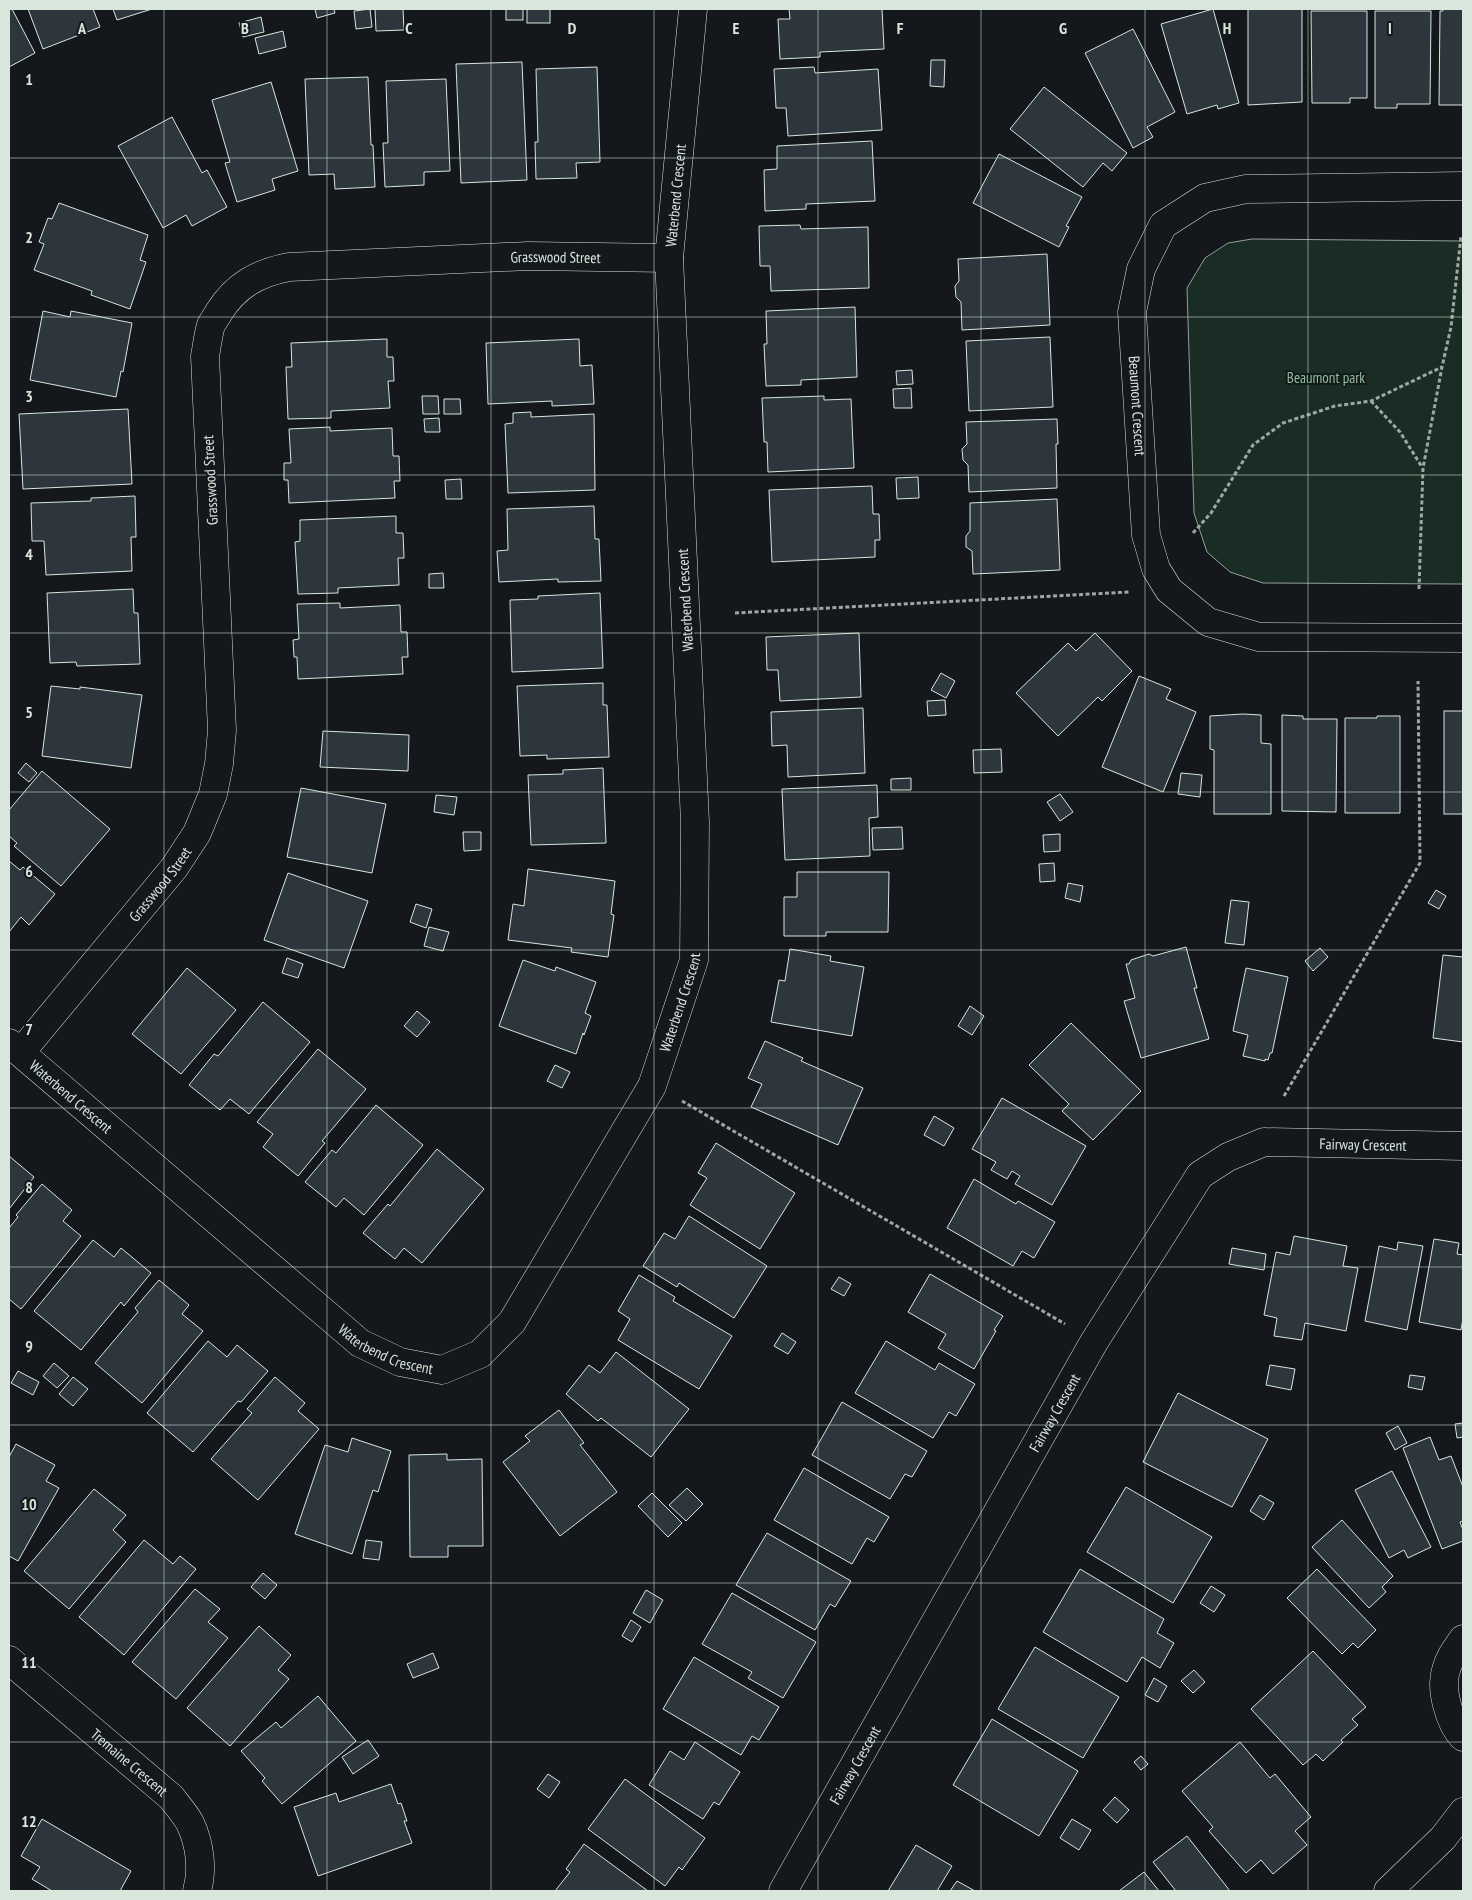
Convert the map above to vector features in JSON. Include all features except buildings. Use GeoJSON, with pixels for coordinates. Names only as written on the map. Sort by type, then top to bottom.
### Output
{"type":"FeatureCollection","features":[{"type":"Feature","properties":{"kind":"street","name":"Waterbend Crescent"},"geometry":{"type":"LineString","coordinates":[[15,1048],[360,1343],[400,1362],[442,1370],[480,1354],[512,1322],[652,1086],[694,960],[695,822],[669,258],[693,9]]}},
{"type":"Feature","properties":{"kind":"street","name":"Beaumont Crescent"},"geometry":{"type":"LineString","coordinates":[[1463,186],[1246,189],[1205,198],[1163,225],[1141,269],[1132,312],[1146,535],[1156,569],[1169,590],[1208,622],[1259,637],[1463,638]]}},
{"type":"Feature","properties":{"kind":"street","name":"Grasswood Street"},"geometry":{"type":"LineString","coordinates":[[15,1048],[174,868],[197,833],[213,794],[219,764],[222,730],[205,356],[211,325],[227,300],[239,287],[254,277],[270,270],[289,266],[528,256],[669,258]]}},
{"type":"Feature","properties":{"kind":"street","name":"Fairway Crescent"},"geometry":{"type":"LineString","coordinates":[[783,1891],[1094,1342],[1200,1175],[1228,1157],[1264,1142],[1463,1146]]}},
{"type":"Feature","properties":{"kind":"street"},"geometry":{"type":"LineString","coordinates":[[1463,1639],[1451,1655],[1445,1672],[1445,1696],[1451,1717],[1463,1736]]}},
{"type":"Feature","properties":{"kind":"street","name":"Tremaine Crescent"},"geometry":{"type":"LineString","coordinates":[[9,1660],[171,1797],[190,1822],[199,1850],[200,1879],[197,1891]]}},
{"type":"Feature","properties":{"kind":"street"},"geometry":{"type":"LineString","coordinates":[[1388,1891],[1443,1838],[1463,1812]]}},
{"type":"Feature","properties":{"kind":"path"},"geometry":{"type":"LineString","coordinates":[[1419,589],[1422,468],[1451,327],[1461,236]]}},
{"type":"Feature","properties":{"kind":"path"},"geometry":{"type":"LineString","coordinates":[[1193,534],[1211,513],[1254,445],[1283,423],[1335,406],[1372,401],[1442,367]]}},
{"type":"Feature","properties":{"kind":"path"},"geometry":{"type":"LineString","coordinates":[[1372,401],[1400,432],[1422,468]]}},
{"type":"Feature","properties":{"kind":"path"},"geometry":{"type":"LineString","coordinates":[[735,612],[1169,590]]}},
{"type":"Feature","properties":{"kind":"path"},"geometry":{"type":"LineString","coordinates":[[1284,1096],[1420,863],[1418,681]]}},
{"type":"Feature","properties":{"kind":"path"},"geometry":{"type":"LineString","coordinates":[[652,1086],[690,1106],[1094,1342]]}},
{"type":"Feature","properties":{"kind":"green space","name":"Beaumont park"},"geometry":{"type":"Polygon","coordinates":[[[1252,239],[1463,241],[1463,584],[1263,583],[1230,572],[1207,552],[1194,513],[1187,288],[1205,258],[1228,243],[1252,239]]]}}]}
